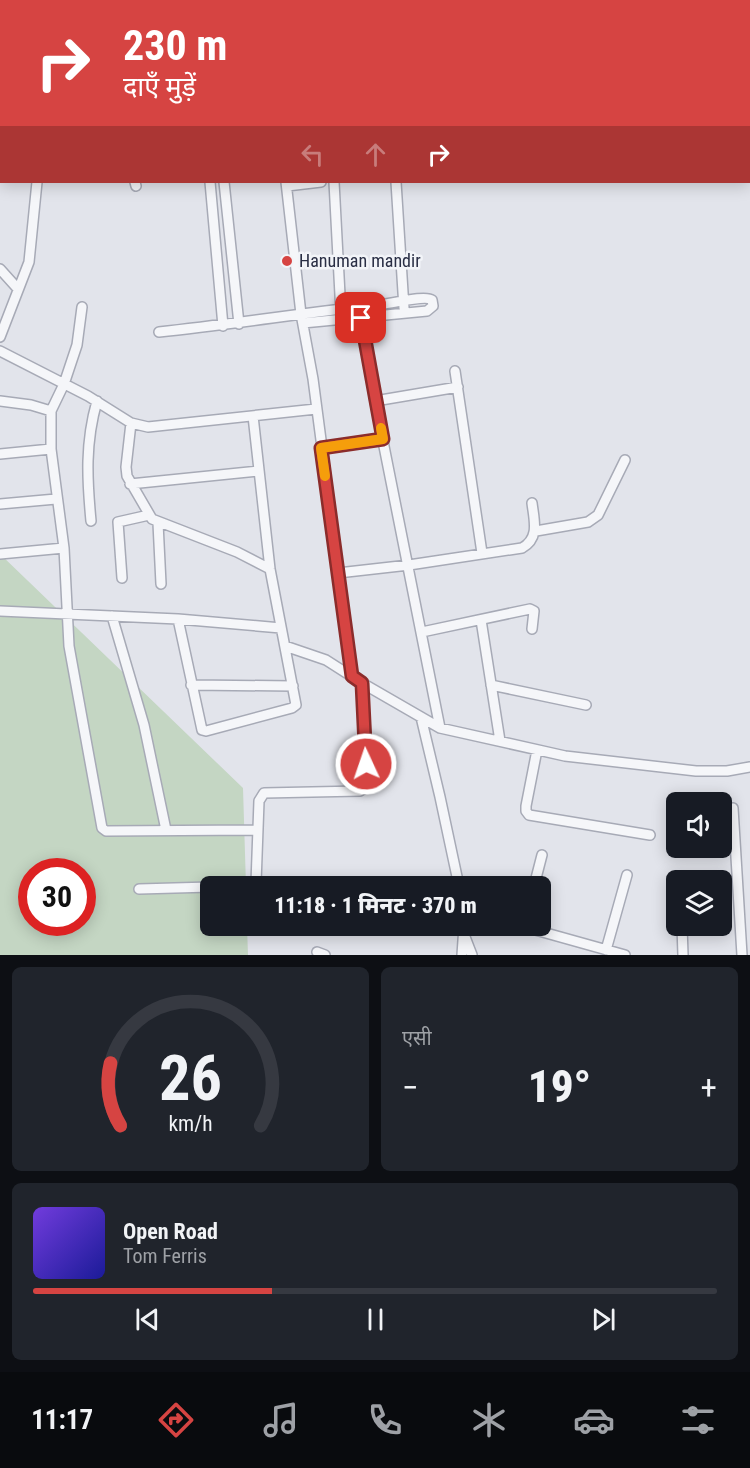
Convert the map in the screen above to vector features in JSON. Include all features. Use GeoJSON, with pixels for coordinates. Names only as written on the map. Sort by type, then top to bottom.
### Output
{"type":"FeatureCollection","features":[{"type":"Feature","properties":{"kind":"street"},"geometry":{"type":"LineString","coordinates":[[0,338],[30,259],[37,183]]}},
{"type":"Feature","properties":{"kind":"street"},"geometry":{"type":"LineString","coordinates":[[210,183],[223,326]]}},
{"type":"Feature","properties":{"kind":"street"},"geometry":{"type":"LineString","coordinates":[[224,183],[239,324]]}},
{"type":"Feature","properties":{"kind":"street"},"geometry":{"type":"LineString","coordinates":[[304,183],[287,184],[302,318],[352,676]]}},
{"type":"Feature","properties":{"kind":"street"},"geometry":{"type":"LineString","coordinates":[[334,183],[342,320]]}},
{"type":"Feature","properties":{"kind":"street"},"geometry":{"type":"LineString","coordinates":[[396,183],[405,313]]}},
{"type":"Feature","properties":{"kind":"street"},"geometry":{"type":"LineString","coordinates":[[0,269],[18,289]]}},
{"type":"Feature","properties":{"kind":"street"},"geometry":{"type":"LineString","coordinates":[[159,332],[302,318],[341,309],[427,297],[432,300],[433,306],[430,309],[405,313],[342,320],[302,318]]}},
{"type":"Feature","properties":{"kind":"street"},"geometry":{"type":"LineString","coordinates":[[360,306],[375,401],[440,728]]}},
{"type":"Feature","properties":{"kind":"street"},"geometry":{"type":"LineString","coordinates":[[82,307],[77,345],[64,384],[51,411],[51,449],[64,548],[69,646],[102,828],[106,831],[258,830]]}},
{"type":"Feature","properties":{"kind":"street"},"geometry":{"type":"LineString","coordinates":[[0,351],[97,401],[130,423],[148,427],[316,409]]}},
{"type":"Feature","properties":{"kind":"street"},"geometry":{"type":"LineString","coordinates":[[455,370],[482,553]]}},
{"type":"Feature","properties":{"kind":"street"},"geometry":{"type":"LineString","coordinates":[[375,401],[458,387]]}},
{"type":"Feature","properties":{"kind":"street"},"geometry":{"type":"LineString","coordinates":[[0,401],[31,405],[51,411]]}},
{"type":"Feature","properties":{"kind":"street"},"geometry":{"type":"LineString","coordinates":[[91,521],[87,463],[89,427],[97,401]]}},
{"type":"Feature","properties":{"kind":"street"},"geometry":{"type":"LineString","coordinates":[[178,620],[200,726],[206,731],[296,705],[270,569],[253,416]]}},
{"type":"Feature","properties":{"kind":"street"},"geometry":{"type":"LineString","coordinates":[[130,423],[126,467],[130,484],[149,515],[158,523],[237,552],[270,569]]}},
{"type":"Feature","properties":{"kind":"street"},"geometry":{"type":"LineString","coordinates":[[321,448],[383,439]]}},
{"type":"Feature","properties":{"kind":"street"},"geometry":{"type":"LineString","coordinates":[[0,454],[51,449]]}},
{"type":"Feature","properties":{"kind":"street"},"geometry":{"type":"LineString","coordinates":[[536,531],[594,519],[626,460]]}},
{"type":"Feature","properties":{"kind":"street"},"geometry":{"type":"LineString","coordinates":[[130,484],[259,471]]}},
{"type":"Feature","properties":{"kind":"street"},"geometry":{"type":"LineString","coordinates":[[0,504],[56,499]]}},
{"type":"Feature","properties":{"kind":"street"},"geometry":{"type":"LineString","coordinates":[[338,573],[522,548],[530,542],[536,531],[532,503]]}},
{"type":"Feature","properties":{"kind":"street"},"geometry":{"type":"LineString","coordinates":[[122,578],[118,522],[149,515]]}},
{"type":"Feature","properties":{"kind":"street"},"geometry":{"type":"LineString","coordinates":[[158,523],[161,584]]}},
{"type":"Feature","properties":{"kind":"street"},"geometry":{"type":"LineString","coordinates":[[0,554],[64,548]]}},
{"type":"Feature","properties":{"kind":"street"},"geometry":{"type":"LineString","coordinates":[[422,632],[533,609],[535,614],[532,629]]}},
{"type":"Feature","properties":{"kind":"street"},"geometry":{"type":"LineString","coordinates":[[0,611],[178,620],[280,628]]}},
{"type":"Feature","properties":{"kind":"street"},"geometry":{"type":"LineString","coordinates":[[112,616],[150,746],[166,830]]}},
{"type":"Feature","properties":{"kind":"street"},"geometry":{"type":"LineString","coordinates":[[481,620],[500,741]]}},
{"type":"Feature","properties":{"kind":"street"},"geometry":{"type":"LineString","coordinates":[[285,646],[326,660],[440,728],[565,756],[696,771],[727,771],[750,767]]}},
{"type":"Feature","properties":{"kind":"street"},"geometry":{"type":"LineString","coordinates":[[256,876],[259,801],[264,793],[364,789],[366,784],[362,683]]}},
{"type":"Feature","properties":{"kind":"street"},"geometry":{"type":"LineString","coordinates":[[191,685],[293,686]]}},
{"type":"Feature","properties":{"kind":"street"},"geometry":{"type":"LineString","coordinates":[[491,685],[586,705]]}},
{"type":"Feature","properties":{"kind":"street"},"geometry":{"type":"LineString","coordinates":[[421,717],[457,876]]}},
{"type":"Feature","properties":{"kind":"street"},"geometry":{"type":"LineString","coordinates":[[537,750],[526,806],[526,812],[529,815],[650,835]]}},
{"type":"Feature","properties":{"kind":"street"},"geometry":{"type":"LineString","coordinates":[[733,808],[742,955]]}},
{"type":"Feature","properties":{"kind":"street"},"geometry":{"type":"LineString","coordinates":[[537,876],[542,855]]}},
{"type":"Feature","properties":{"kind":"street"},"geometry":{"type":"LineString","coordinates":[[606,950],[627,874]]}},
{"type":"Feature","properties":{"kind":"street"},"geometry":{"type":"LineString","coordinates":[[139,889],[200,887]]}},
{"type":"Feature","properties":{"kind":"street"},"geometry":{"type":"LineString","coordinates":[[551,934],[625,955]]}},
{"type":"Feature","properties":{"kind":"street"},"geometry":{"type":"LineString","coordinates":[[462,955],[464,936]]}},
{"type":"Feature","properties":{"kind":"street"},"geometry":{"type":"LineString","coordinates":[[466,936],[472,955]]}},
{"type":"Feature","properties":{"kind":"street"},"geometry":{"type":"LineString","coordinates":[[682,936],[683,955]]}},
{"type":"Feature","properties":{"kind":"green space"},"geometry":{"type":"Polygon","coordinates":[[[0,554],[243,788],[246,876],[200,876],[200,936],[247,936],[248,955],[0,955],[0,554]]]}},
{"type":"Feature","properties":{"kind":"slow traffic"},"geometry":{"type":"LineString","coordinates":[[325,476],[321,448],[383,439],[381,428]]}},
{"type":"Feature","properties":{"kind":"place","name":"Hanuman mandir"},"geometry":{"type":"Point","coordinates":[287,261]}},
{"type":"Feature","properties":{"kind":"route"},"geometry":{"type":"LineString","coordinates":[[361,318],[383,439],[321,448],[352,676],[362,683],[366,764]]}}]}
